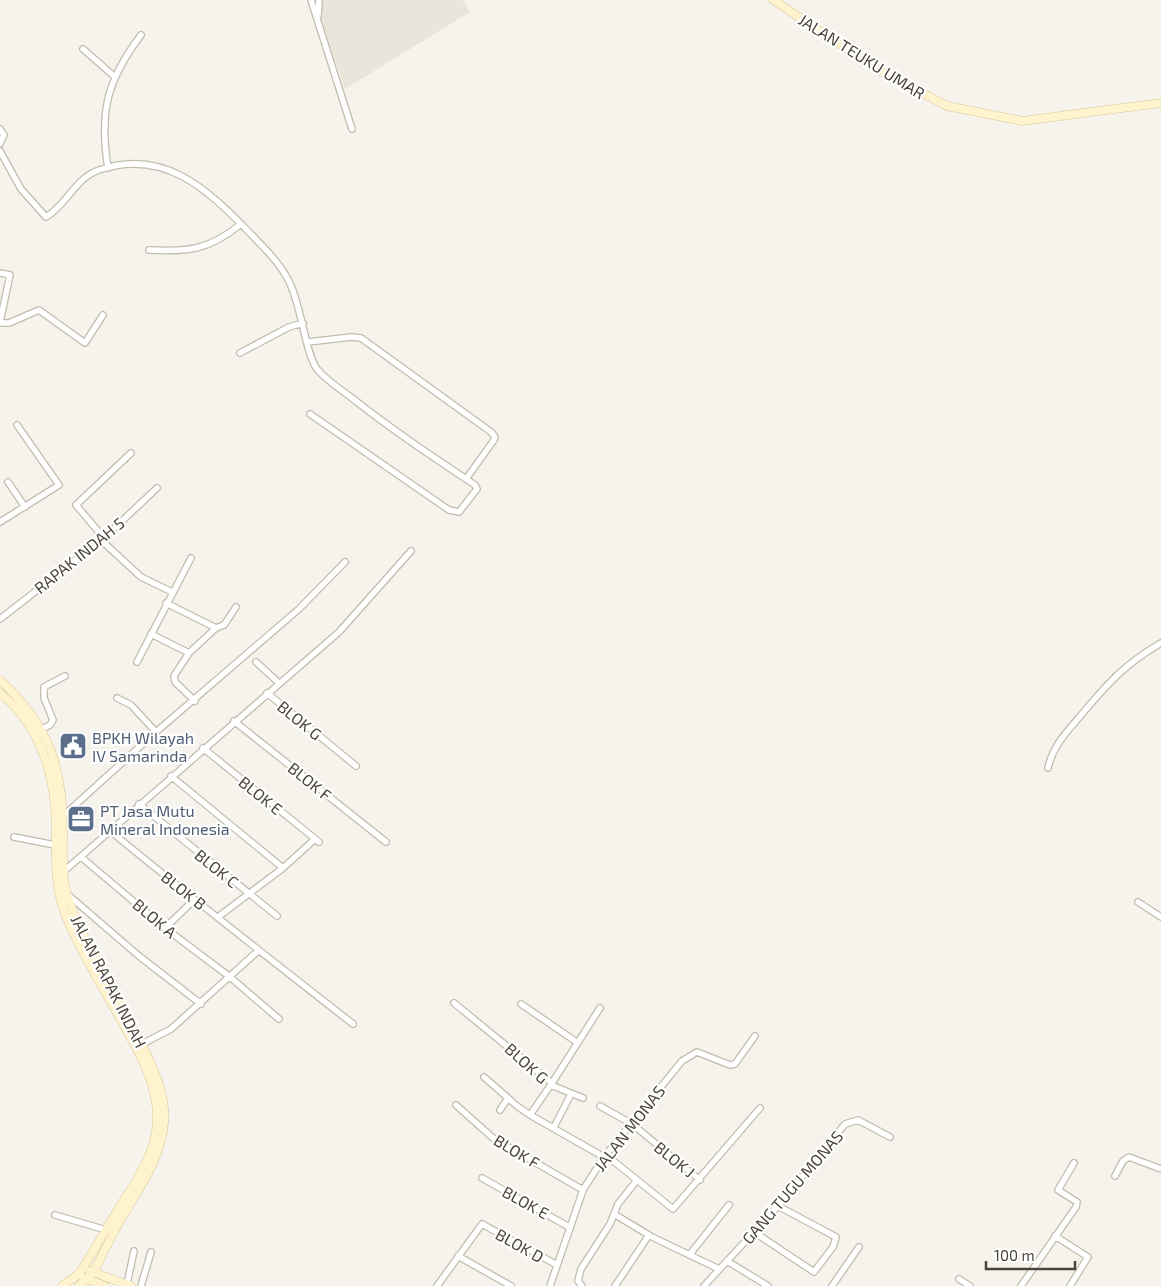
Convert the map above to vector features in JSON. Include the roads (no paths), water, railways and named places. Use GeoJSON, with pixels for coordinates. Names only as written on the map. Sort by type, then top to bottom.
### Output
{"type":"FeatureCollection","features":[{"type":"Feature","properties":{"kind":"main road","name":"JALAN TEUKU UMAR"},"geometry":{"type":"LineString","coordinates":[[773,0],[880,71],[947,106],[1022,121],[1161,103]]}},
{"type":"Feature","properties":{"kind":"main road","name":"JALAN RAPAK INDAH"},"geometry":{"type":"LineString","coordinates":[[0,680],[26,705],[42,729],[52,779],[58,886],[64,910],[77,940],[150,1077],[157,1106],[156,1136],[143,1168],[81,1272]]}},
{"type":"Feature","properties":{"kind":"main road","name":"JALAN RAPAK INDAH"},"geometry":{"type":"LineString","coordinates":[[0,693],[25,718],[44,745],[59,779],[63,816],[63,872],[66,894],[83,934],[153,1065],[161,1093],[164,1122],[162,1138],[150,1170],[88,1280]]}},
{"type":"Feature","properties":{"kind":"main road"},"geometry":{"type":"LineString","coordinates":[[81,1272],[88,1280],[105,1286]]}},
{"type":"Feature","properties":{"kind":"main road"},"geometry":{"type":"LineString","coordinates":[[62,1286],[81,1272],[93,1273],[129,1285]]}},
{"type":"Feature","properties":{"kind":"main road"},"geometry":{"type":"LineString","coordinates":[[79,1286],[88,1280]]}},
{"type":"Feature","properties":{"kind":"street"},"geometry":{"type":"LineString","coordinates":[[311,0],[352,129]]}},
{"type":"Feature","properties":{"kind":"street"},"geometry":{"type":"LineString","coordinates":[[318,18],[319,0]]}},
{"type":"Feature","properties":{"kind":"street"},"geometry":{"type":"LineString","coordinates":[[108,168],[104,140],[104,116],[115,77],[128,53],[141,35]]}},
{"type":"Feature","properties":{"kind":"street"},"geometry":{"type":"LineString","coordinates":[[84,49],[115,77]]}},
{"type":"Feature","properties":{"kind":"street"},"geometry":{"type":"LineString","coordinates":[[0,129],[4,135],[0,144]]}},
{"type":"Feature","properties":{"kind":"street"},"geometry":{"type":"LineString","coordinates":[[0,151],[21,188],[46,217],[84,178],[108,168],[147,165],[173,172],[207,191],[241,224],[284,273],[295,294],[313,364],[323,375],[382,422],[466,479],[476,487],[475,492],[459,512],[449,510],[310,414]]}},
{"type":"Feature","properties":{"kind":"street"},"geometry":{"type":"LineString","coordinates":[[149,250],[183,251],[201,248],[217,241],[241,224]]}},
{"type":"Feature","properties":{"kind":"street"},"geometry":{"type":"LineString","coordinates":[[0,273],[10,274],[0,322],[9,323],[38,310],[85,343],[103,315]]}},
{"type":"Feature","properties":{"kind":"street"},"geometry":{"type":"LineString","coordinates":[[240,353],[289,327],[303,323]]}},
{"type":"Feature","properties":{"kind":"street"},"geometry":{"type":"LineString","coordinates":[[308,342],[351,337],[361,338],[491,432],[495,437],[494,440],[466,479]]}},
{"type":"Feature","properties":{"kind":"street"},"geometry":{"type":"LineString","coordinates":[[0,522],[60,483],[17,424]]}},
{"type":"Feature","properties":{"kind":"street"},"geometry":{"type":"LineString","coordinates":[[131,453],[76,505],[102,539],[141,577],[172,592]]}},
{"type":"Feature","properties":{"kind":"street"},"geometry":{"type":"LineString","coordinates":[[8,482],[25,507]]}},
{"type":"Feature","properties":{"kind":"street","name":"RAPAK INDAH 5"},"geometry":{"type":"LineString","coordinates":[[0,619],[102,539],[156,488]]}},
{"type":"Feature","properties":{"kind":"street"},"geometry":{"type":"LineString","coordinates":[[63,872],[108,830],[338,632],[411,552]]}},
{"type":"Feature","properties":{"kind":"street"},"geometry":{"type":"LineString","coordinates":[[137,662],[191,558]]}},
{"type":"Feature","properties":{"kind":"street"},"geometry":{"type":"LineString","coordinates":[[63,816],[156,732],[300,609],[344,562]]}},
{"type":"Feature","properties":{"kind":"street"},"geometry":{"type":"LineString","coordinates":[[166,603],[216,628]]}},
{"type":"Feature","properties":{"kind":"street"},"geometry":{"type":"LineString","coordinates":[[195,700],[174,679],[189,653],[216,628],[224,625],[236,607]]}},
{"type":"Feature","properties":{"kind":"street"},"geometry":{"type":"LineString","coordinates":[[151,634],[189,653]]}},
{"type":"Feature","properties":{"kind":"street"},"geometry":{"type":"LineString","coordinates":[[1048,768],[1053,748],[1107,684],[1126,666],[1161,643]]}},
{"type":"Feature","properties":{"kind":"street"},"geometry":{"type":"LineString","coordinates":[[256,662],[279,683]]}},
{"type":"Feature","properties":{"kind":"street"},"geometry":{"type":"LineString","coordinates":[[42,729],[50,725],[53,720],[44,698],[44,687],[65,676]]}},
{"type":"Feature","properties":{"kind":"street","name":"BLOK G"},"geometry":{"type":"LineString","coordinates":[[267,693],[356,766]]}},
{"type":"Feature","properties":{"kind":"street"},"geometry":{"type":"LineString","coordinates":[[117,698],[131,705],[156,732]]}},
{"type":"Feature","properties":{"kind":"street","name":"BLOK F"},"geometry":{"type":"LineString","coordinates":[[234,721],[386,842]]}},
{"type":"Feature","properties":{"kind":"street","name":"BLOK E"},"geometry":{"type":"LineString","coordinates":[[203,748],[317,840],[283,868]]}},
{"type":"Feature","properties":{"kind":"street"},"geometry":{"type":"LineString","coordinates":[[171,776],[283,868],[218,917]]}},
{"type":"Feature","properties":{"kind":"street","name":"BLOK C"},"geometry":{"type":"LineString","coordinates":[[139,804],[277,916]]}},
{"type":"Feature","properties":{"kind":"street","name":"BLOK B"},"geometry":{"type":"LineString","coordinates":[[108,830],[258,951],[353,1024]]}},
{"type":"Feature","properties":{"kind":"street"},"geometry":{"type":"LineString","coordinates":[[14,837],[55,845]]}},
{"type":"Feature","properties":{"kind":"street","name":"BLOK A"},"geometry":{"type":"LineString","coordinates":[[81,857],[165,928],[230,977],[279,1020]]}},
{"type":"Feature","properties":{"kind":"street"},"geometry":{"type":"LineString","coordinates":[[66,894],[139,956],[201,1004]]}},
{"type":"Feature","properties":{"kind":"street"},"geometry":{"type":"LineString","coordinates":[[165,928],[194,900]]}},
{"type":"Feature","properties":{"kind":"street"},"geometry":{"type":"LineString","coordinates":[[1138,902],[1161,917]]}},
{"type":"Feature","properties":{"kind":"street"},"geometry":{"type":"LineString","coordinates":[[142,1044],[171,1029],[258,951]]}},
{"type":"Feature","properties":{"kind":"street","name":"BLOK G"},"geometry":{"type":"LineString","coordinates":[[454,1003],[552,1084],[530,1114]]}},
{"type":"Feature","properties":{"kind":"street"},"geometry":{"type":"LineString","coordinates":[[521,1004],[578,1043]]}},
{"type":"Feature","properties":{"kind":"street"},"geometry":{"type":"LineString","coordinates":[[583,1098],[552,1084],[600,1008]]}},
{"type":"Feature","properties":{"kind":"street","name":"JALAN MONAS"},"geometry":{"type":"LineString","coordinates":[[550,1286],[583,1190],[605,1156],[686,1057],[702,1052],[730,1066],[738,1062],[756,1036]]}},
{"type":"Feature","properties":{"kind":"street"},"geometry":{"type":"LineString","coordinates":[[484,1077],[530,1114],[605,1156],[673,1209],[700,1180],[760,1108]]}},
{"type":"Feature","properties":{"kind":"street"},"geometry":{"type":"LineString","coordinates":[[554,1127],[570,1096]]}},
{"type":"Feature","properties":{"kind":"street"},"geometry":{"type":"LineString","coordinates":[[500,1110],[508,1098]]}},
{"type":"Feature","properties":{"kind":"street","name":"BLOK F"},"geometry":{"type":"LineString","coordinates":[[456,1105],[493,1138],[583,1190]]}},
{"type":"Feature","properties":{"kind":"street","name":"BLOK J"},"geometry":{"type":"LineString","coordinates":[[600,1106],[632,1124],[700,1180]]}},
{"type":"Feature","properties":{"kind":"street","name":"GANG TUGU MONAS"},"geometry":{"type":"LineString","coordinates":[[704,1286],[778,1206],[845,1124],[858,1120],[890,1137]]}},
{"type":"Feature","properties":{"kind":"street"},"geometry":{"type":"LineString","coordinates":[[1115,1176],[1123,1161],[1129,1157],[1161,1169]]}},
{"type":"Feature","properties":{"kind":"street"},"geometry":{"type":"LineString","coordinates":[[1021,1286],[1077,1204],[1058,1190],[1074,1163]]}},
{"type":"Feature","properties":{"kind":"street","name":"BLOK E"},"geometry":{"type":"LineString","coordinates":[[482,1178],[569,1227]]}},
{"type":"Feature","properties":{"kind":"street"},"geometry":{"type":"LineString","coordinates":[[581,1285],[578,1281],[581,1269],[618,1204],[637,1180]]}},
{"type":"Feature","properties":{"kind":"street"},"geometry":{"type":"LineString","coordinates":[[690,1254],[729,1205]]}},
{"type":"Feature","properties":{"kind":"street"},"geometry":{"type":"LineString","coordinates":[[754,1232],[814,1272],[833,1247],[836,1237],[778,1206]]}},
{"type":"Feature","properties":{"kind":"street"},"geometry":{"type":"LineString","coordinates":[[614,1214],[649,1235],[719,1269]]}},
{"type":"Feature","properties":{"kind":"street"},"geometry":{"type":"LineString","coordinates":[[55,1215],[106,1230]]}},
{"type":"Feature","properties":{"kind":"street","name":"BLOK D"},"geometry":{"type":"LineString","coordinates":[[458,1256],[479,1225],[483,1225],[557,1265]]}},
{"type":"Feature","properties":{"kind":"street"},"geometry":{"type":"LineString","coordinates":[[615,1286],[649,1235]]}},
{"type":"Feature","properties":{"kind":"street"},"geometry":{"type":"LineString","coordinates":[[1055,1236],[1088,1256],[1070,1286]]}},
{"type":"Feature","properties":{"kind":"street"},"geometry":{"type":"LineString","coordinates":[[832,1286],[859,1247]]}},
{"type":"Feature","properties":{"kind":"street"},"geometry":{"type":"LineString","coordinates":[[129,1285],[134,1250]]}},
{"type":"Feature","properties":{"kind":"street"},"geometry":{"type":"LineString","coordinates":[[141,1286],[150,1252]]}},
{"type":"Feature","properties":{"kind":"street"},"geometry":{"type":"LineString","coordinates":[[437,1286],[458,1256],[511,1286]]}},
{"type":"Feature","properties":{"kind":"street"},"geometry":{"type":"LineString","coordinates":[[727,1261],[768,1286]]}},
{"type":"Feature","properties":{"kind":"street"},"geometry":{"type":"LineString","coordinates":[[959,1279],[970,1286]]}},
{"type":"Feature","properties":{"kind":"place","name":"BPKH Wilayah IV Samarinda"},"geometry":{"type":"Point","coordinates":[73,746]}},
{"type":"Feature","properties":{"kind":"place","name":"PT Jasa Mutu Mineral Indonesia"},"geometry":{"type":"Point","coordinates":[81,819]}}]}
